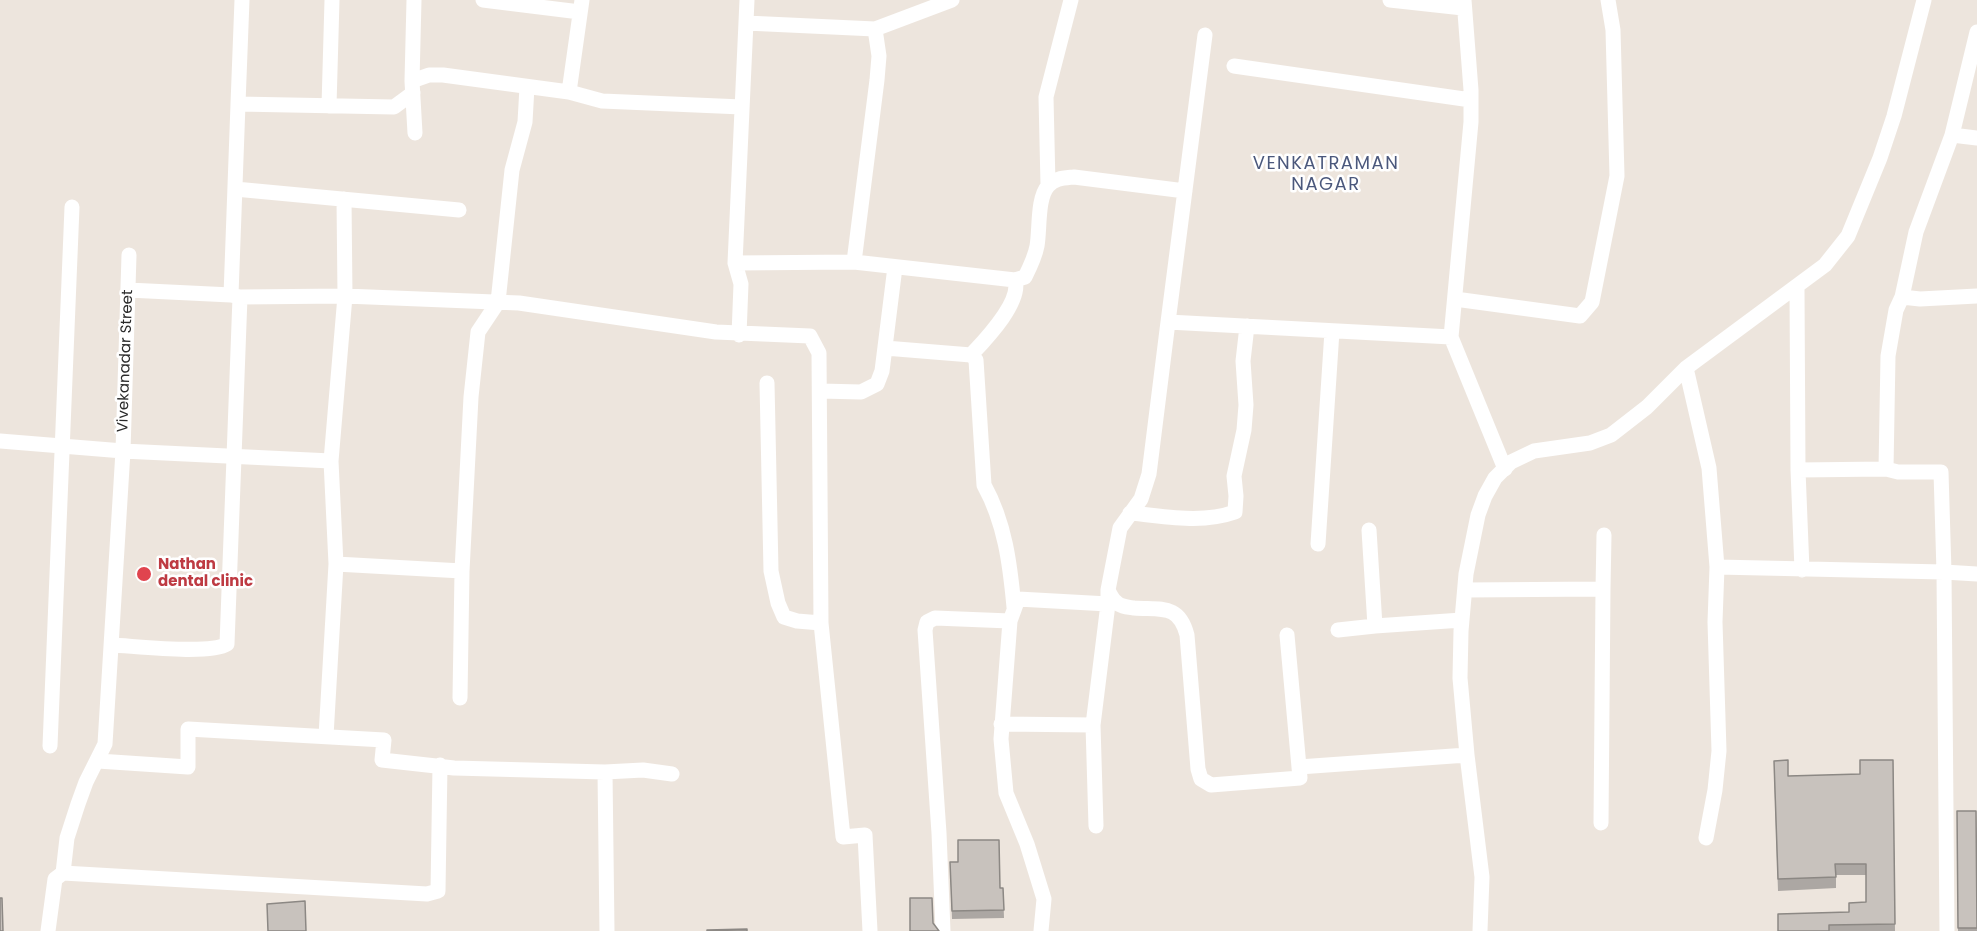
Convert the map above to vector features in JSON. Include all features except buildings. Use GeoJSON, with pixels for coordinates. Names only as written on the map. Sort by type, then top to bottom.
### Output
{"type":"FeatureCollection","features":[{"type":"Feature","properties":{"kind":"street"},"geometry":{"type":"LineString","coordinates":[[112,645],[203,649],[221,648],[227,644],[234,456],[235,189],[242,0]]}},
{"type":"Feature","properties":{"kind":"street"},"geometry":{"type":"LineString","coordinates":[[329,106],[332,0]]}},
{"type":"Feature","properties":{"kind":"street"},"geometry":{"type":"LineString","coordinates":[[414,0],[412,87],[415,133]]}},
{"type":"Feature","properties":{"kind":"street"},"geometry":{"type":"LineString","coordinates":[[483,0],[581,6],[569,92]]}},
{"type":"Feature","properties":{"kind":"street"},"geometry":{"type":"LineString","coordinates":[[739,335],[741,284],[735,263],[747,0]]}},
{"type":"Feature","properties":{"kind":"street"},"geometry":{"type":"LineString","coordinates":[[746,23],[875,29],[952,0]]}},
{"type":"Feature","properties":{"kind":"street"},"geometry":{"type":"LineString","coordinates":[[735,263],[854,262],[1015,280],[1025,277],[1037,246],[1043,196],[1048,185],[1046,97],[1071,0]]}},
{"type":"Feature","properties":{"kind":"street"},"geometry":{"type":"LineString","coordinates":[[1390,0],[1463,4],[1471,122],[1451,337],[1504,469]]}},
{"type":"Feature","properties":{"kind":"street"},"geometry":{"type":"LineString","coordinates":[[1455,299],[1580,316],[1592,302],[1617,176],[1613,30],[1608,0]]}},
{"type":"Feature","properties":{"kind":"street"},"geometry":{"type":"LineString","coordinates":[[1480,931],[1482,877],[1460,678],[1465,590],[1478,515],[1485,496],[1495,478],[1511,462],[1533,452],[1590,443],[1611,435],[1647,406],[1686,368],[1797,288],[1825,265],[1848,236],[1864,198],[1894,116],[1924,0]]}},
{"type":"Feature","properties":{"kind":"street"},"geometry":{"type":"LineString","coordinates":[[854,262],[878,80],[879,56],[875,29]]}},
{"type":"Feature","properties":{"kind":"street"},"geometry":{"type":"LineString","coordinates":[[1886,469],[1888,356],[1896,310],[1902,297],[1916,232],[1952,135],[1977,32]]}},
{"type":"Feature","properties":{"kind":"street"},"geometry":{"type":"LineString","coordinates":[[1096,826],[1093,725],[1108,597],[1120,528],[1141,499],[1149,474],[1205,34]]}},
{"type":"Feature","properties":{"kind":"street"},"geometry":{"type":"LineString","coordinates":[[1234,66],[1471,100]]}},
{"type":"Feature","properties":{"kind":"street"},"geometry":{"type":"LineString","coordinates":[[238,104],[394,107],[412,87],[429,75],[443,75],[569,92],[602,101],[742,107]]}},
{"type":"Feature","properties":{"kind":"street"},"geometry":{"type":"LineString","coordinates":[[460,698],[462,571],[471,397],[478,332],[498,302],[512,170],[525,122],[527,87]]}},
{"type":"Feature","properties":{"kind":"street"},"geometry":{"type":"LineString","coordinates":[[1952,135],[1977,138]]}},
{"type":"Feature","properties":{"kind":"street"},"geometry":{"type":"LineString","coordinates":[[1048,185],[1061,178],[1074,177],[1185,191]]}},
{"type":"Feature","properties":{"kind":"street"},"geometry":{"type":"LineString","coordinates":[[235,189],[459,210]]}},
{"type":"Feature","properties":{"kind":"street"},"geometry":{"type":"LineString","coordinates":[[326,736],[336,564],[331,461],[345,296],[344,199]]}},
{"type":"Feature","properties":{"kind":"street"},"geometry":{"type":"LineString","coordinates":[[50,746],[72,207]]}},
{"type":"Feature","properties":{"kind":"street","name":"Vivekanadar Street"},"geometry":{"type":"LineString","coordinates":[[0,441],[123,451],[129,255]]}},
{"type":"Feature","properties":{"kind":"street"},"geometry":{"type":"LineString","coordinates":[[820,392],[861,392],[877,384],[882,371],[895,267]]}},
{"type":"Feature","properties":{"kind":"street"},"geometry":{"type":"LineString","coordinates":[[971,356],[999,322],[1014,297],[1017,287],[1015,280]]}},
{"type":"Feature","properties":{"kind":"street"},"geometry":{"type":"LineString","coordinates":[[1797,288],[1798,470],[1802,570]]}},
{"type":"Feature","properties":{"kind":"street"},"geometry":{"type":"LineString","coordinates":[[128,290],[236,296],[345,296],[519,303],[739,335],[810,336],[819,352],[821,623],[843,837],[865,835],[870,931]]}},
{"type":"Feature","properties":{"kind":"street"},"geometry":{"type":"LineString","coordinates":[[1902,297],[1920,299],[1977,296]]}},
{"type":"Feature","properties":{"kind":"street"},"geometry":{"type":"LineString","coordinates":[[1168,322],[1451,337]]}},
{"type":"Feature","properties":{"kind":"street"},"geometry":{"type":"LineString","coordinates":[[1130,513],[1201,519],[1235,512],[1234,476],[1244,430],[1246,405],[1243,361],[1247,326]]}},
{"type":"Feature","properties":{"kind":"street"},"geometry":{"type":"LineString","coordinates":[[1318,544],[1332,331]]}},
{"type":"Feature","properties":{"kind":"street"},"geometry":{"type":"LineString","coordinates":[[885,348],[971,356],[976,360],[984,485],[994,503],[1004,531],[1011,573],[1012,614],[1001,724],[1006,793],[1027,844],[1044,899],[1041,931]]}},
{"type":"Feature","properties":{"kind":"street"},"geometry":{"type":"LineString","coordinates":[[1686,368],[1709,468],[1717,567],[1715,621],[1719,751],[1706,838]]}},
{"type":"Feature","properties":{"kind":"street"},"geometry":{"type":"LineString","coordinates":[[767,383],[771,571],[775,591],[784,617],[797,621],[821,623]]}},
{"type":"Feature","properties":{"kind":"street"},"geometry":{"type":"LineString","coordinates":[[63,873],[69,830],[86,782],[105,744],[123,451],[331,461]]}},
{"type":"Feature","properties":{"kind":"street"},"geometry":{"type":"LineString","coordinates":[[1798,470],[1886,469],[1898,472],[1941,472],[1947,931]]}},
{"type":"Feature","properties":{"kind":"street"},"geometry":{"type":"LineString","coordinates":[[1369,530],[1375,626]]}},
{"type":"Feature","properties":{"kind":"street"},"geometry":{"type":"LineString","coordinates":[[1601,823],[1604,536]]}},
{"type":"Feature","properties":{"kind":"street"},"geometry":{"type":"LineString","coordinates":[[336,564],[462,571]]}},
{"type":"Feature","properties":{"kind":"street"},"geometry":{"type":"LineString","coordinates":[[1717,567],[1977,574]]}},
{"type":"Feature","properties":{"kind":"street"},"geometry":{"type":"LineString","coordinates":[[1465,590],[1603,589]]}},
{"type":"Feature","properties":{"kind":"street"},"geometry":{"type":"LineString","coordinates":[[1012,614],[1018,599],[1108,597],[1123,607],[1169,611],[1178,615],[1184,623],[1187,635],[1201,779],[1211,785],[1300,778],[1287,635]]}},
{"type":"Feature","properties":{"kind":"street"},"geometry":{"type":"LineString","coordinates":[[943,931],[939,833],[925,630],[927,622],[934,618],[1012,614]]}},
{"type":"Feature","properties":{"kind":"street"},"geometry":{"type":"LineString","coordinates":[[1338,630],[1462,620]]}},
{"type":"Feature","properties":{"kind":"street"},"geometry":{"type":"LineString","coordinates":[[1001,724],[1093,725]]}},
{"type":"Feature","properties":{"kind":"street"},"geometry":{"type":"LineString","coordinates":[[98,762],[188,767],[188,729],[384,740],[382,760],[454,768],[643,771],[672,774]]}},
{"type":"Feature","properties":{"kind":"street"},"geometry":{"type":"LineString","coordinates":[[1299,767],[1467,755]]}},
{"type":"Feature","properties":{"kind":"street"},"geometry":{"type":"LineString","coordinates":[[48,931],[55,879],[63,873],[427,894],[438,891],[440,765]]}},
{"type":"Feature","properties":{"kind":"street"},"geometry":{"type":"LineString","coordinates":[[605,772],[608,931]]}},
{"type":"Feature","properties":{"kind":"place","name":"Nathan dental clinic"},"geometry":{"type":"Point","coordinates":[144,574]}},
{"type":"Feature","properties":{"kind":"district","name":"VENKATRAMAN NAGAR"},"geometry":{"type":"Point","coordinates":[1326,174]}}]}
